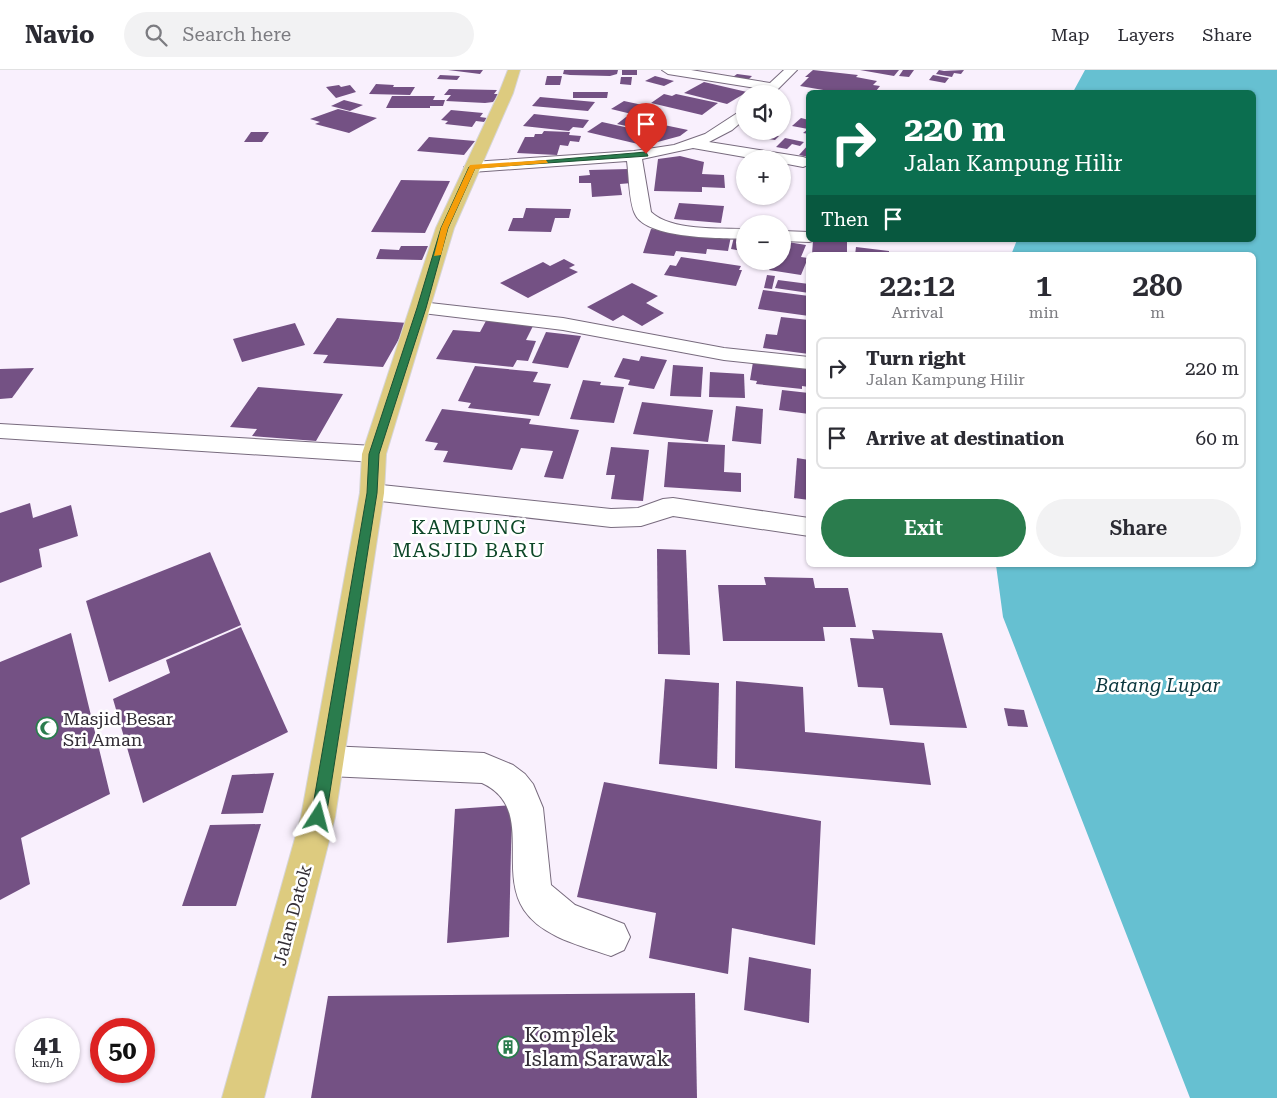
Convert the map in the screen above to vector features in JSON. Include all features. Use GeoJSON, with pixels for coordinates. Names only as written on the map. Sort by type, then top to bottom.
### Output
{"type":"FeatureCollection","features":[{"type":"Feature","properties":{"kind":"main road","name":"Jalan Datok"},"geometry":{"type":"LineString","coordinates":[[244,1098],[318,817],[372,493],[374,454],[422,308],[445,228],[506,93],[514,70]]}},
{"type":"Feature","properties":{"kind":"street"},"geometry":{"type":"LineString","coordinates":[[668,70],[743,85]]}},
{"type":"Feature","properties":{"kind":"street"},"geometry":{"type":"LineString","coordinates":[[774,85],[791,70]]}},
{"type":"Feature","properties":{"kind":"street"},"geometry":{"type":"LineString","coordinates":[[472,167],[634,156],[693,144],[727,127],[736,120]]}},
{"type":"Feature","properties":{"kind":"street"},"geometry":{"type":"LineString","coordinates":[[693,144],[802,162]]}},
{"type":"Feature","properties":{"kind":"street"},"geometry":{"type":"LineString","coordinates":[[634,156],[643,214],[647,220],[669,228],[736,233]]}},
{"type":"Feature","properties":{"kind":"street"},"geometry":{"type":"LineString","coordinates":[[791,236],[806,236]]}},
{"type":"Feature","properties":{"kind":"street"},"geometry":{"type":"LineString","coordinates":[[422,308],[554,323],[724,354],[806,363]]}},
{"type":"Feature","properties":{"kind":"street"},"geometry":{"type":"LineString","coordinates":[[0,431],[374,454]]}},
{"type":"Feature","properties":{"kind":"street"},"geometry":{"type":"LineString","coordinates":[[372,493],[611,518],[641,517],[663,508],[673,507],[806,527]]}},
{"type":"Feature","properties":{"kind":"street"},"geometry":{"type":"LineString","coordinates":[[328,762],[484,768],[502,774],[517,787],[526,801],[532,883],[536,897],[570,924],[611,937]]}},
{"type":"Feature","properties":{"kind":"water","name":"Batang Lupar"},"geometry":{"type":"Polygon","coordinates":[[[1085,70],[1277,70],[1277,1098],[1190,1098],[1003,617],[996,567],[1256,567],[1256,252],[1012,252],[1016,242],[1256,242],[1256,90],[1074,90],[1085,70]]]}},
{"type":"Feature","properties":{"kind":"building"},"geometry":{"type":"Polygon","coordinates":[[[448,70],[483,70],[480,74],[448,70]]]}},
{"type":"Feature","properties":{"kind":"building"},"geometry":{"type":"Polygon","coordinates":[[[564,70],[618,70],[617,74],[610,76],[570,75],[563,74],[564,70]]]}},
{"type":"Feature","properties":{"kind":"building"},"geometry":{"type":"Polygon","coordinates":[[[622,70],[637,70],[637,75],[622,75],[622,70]]]}},
{"type":"Feature","properties":{"kind":"building"},"geometry":{"type":"Polygon","coordinates":[[[813,70],[858,75],[856,77],[877,81],[873,85],[880,86],[877,90],[823,90],[800,86],[809,77],[805,77],[813,70]]]}},
{"type":"Feature","properties":{"kind":"building"},"geometry":{"type":"Polygon","coordinates":[[[860,70],[899,70],[894,76],[860,70]]]}},
{"type":"Feature","properties":{"kind":"building"},"geometry":{"type":"Polygon","coordinates":[[[903,70],[914,70],[909,77],[899,76],[903,70]]]}},
{"type":"Feature","properties":{"kind":"building"},"geometry":{"type":"Polygon","coordinates":[[[939,70],[964,70],[961,74],[954,73],[952,77],[936,74],[939,70]]]}},
{"type":"Feature","properties":{"kind":"building"},"geometry":{"type":"Polygon","coordinates":[[[737,74],[752,76],[748,80],[733,77],[737,74]]]}},
{"type":"Feature","properties":{"kind":"building"},"geometry":{"type":"Polygon","coordinates":[[[440,75],[460,76],[457,80],[437,79],[440,75]]]}},
{"type":"Feature","properties":{"kind":"building"},"geometry":{"type":"Polygon","coordinates":[[[933,75],[949,78],[945,83],[929,80],[933,75]]]}},
{"type":"Feature","properties":{"kind":"building"},"geometry":{"type":"Polygon","coordinates":[[[547,76],[562,76],[560,85],[545,85],[547,76]]]}},
{"type":"Feature","properties":{"kind":"building"},"geometry":{"type":"Polygon","coordinates":[[[655,76],[674,81],[664,86],[645,81],[655,76]]]}},
{"type":"Feature","properties":{"kind":"building"},"geometry":{"type":"Polygon","coordinates":[[[621,77],[632,77],[631,85],[620,84],[621,77]]]}},
{"type":"Feature","properties":{"kind":"building"},"geometry":{"type":"Polygon","coordinates":[[[704,82],[736,89],[736,99],[727,104],[684,93],[704,82]]]}},
{"type":"Feature","properties":{"kind":"building"},"geometry":{"type":"Polygon","coordinates":[[[376,84],[394,85],[393,87],[415,87],[410,95],[369,94],[376,84]]]}},
{"type":"Feature","properties":{"kind":"building"},"geometry":{"type":"Polygon","coordinates":[[[339,85],[341,87],[350,85],[356,92],[336,98],[326,87],[339,85]]]}},
{"type":"Feature","properties":{"kind":"building"},"geometry":{"type":"Polygon","coordinates":[[[449,89],[497,90],[494,94],[499,94],[493,102],[446,101],[451,95],[444,95],[449,89]]]}},
{"type":"Feature","properties":{"kind":"building"},"geometry":{"type":"Polygon","coordinates":[[[573,92],[608,92],[607,98],[573,98],[573,92]]]}},
{"type":"Feature","properties":{"kind":"building"},"geometry":{"type":"Polygon","coordinates":[[[664,94],[672,96],[676,94],[718,103],[702,115],[651,103],[664,94]]]}},
{"type":"Feature","properties":{"kind":"building"},"geometry":{"type":"Polygon","coordinates":[[[392,96],[435,96],[433,100],[445,100],[443,106],[430,106],[430,108],[386,108],[392,96]]]}},
{"type":"Feature","properties":{"kind":"building"},"geometry":{"type":"Polygon","coordinates":[[[540,97],[595,102],[588,111],[532,106],[540,97]]]}},
{"type":"Feature","properties":{"kind":"building"},"geometry":{"type":"Polygon","coordinates":[[[344,100],[363,105],[350,111],[331,106],[344,100]]]}},
{"type":"Feature","properties":{"kind":"building"},"geometry":{"type":"Polygon","coordinates":[[[624,101],[661,109],[648,118],[611,109],[624,101]]]}},
{"type":"Feature","properties":{"kind":"building"},"geometry":{"type":"Polygon","coordinates":[[[338,109],[377,118],[349,133],[315,124],[320,122],[310,119],[338,109]]]}},
{"type":"Feature","properties":{"kind":"building"},"geometry":{"type":"Polygon","coordinates":[[[451,110],[483,113],[480,117],[487,118],[484,122],[476,121],[472,127],[445,124],[448,121],[441,120],[451,110]]]}},
{"type":"Feature","properties":{"kind":"building"},"geometry":{"type":"Polygon","coordinates":[[[534,114],[589,120],[583,128],[573,127],[569,131],[523,126],[534,114]]]}},
{"type":"Feature","properties":{"kind":"building"},"geometry":{"type":"Polygon","coordinates":[[[626,117],[688,130],[680,136],[654,143],[646,141],[658,133],[617,124],[626,117]]]}},
{"type":"Feature","properties":{"kind":"building"},"geometry":{"type":"Polygon","coordinates":[[[801,118],[806,119],[806,129],[792,126],[801,118]]]}},
{"type":"Feature","properties":{"kind":"building"},"geometry":{"type":"Polygon","coordinates":[[[602,122],[652,133],[638,144],[587,132],[602,122]]]}},
{"type":"Feature","properties":{"kind":"building"},"geometry":{"type":"Polygon","coordinates":[[[544,131],[570,132],[569,135],[581,136],[579,142],[570,141],[568,146],[560,145],[557,155],[517,153],[525,137],[534,137],[535,134],[542,134],[544,131]]]}},
{"type":"Feature","properties":{"kind":"building"},"geometry":{"type":"Polygon","coordinates":[[[251,132],[269,132],[262,142],[244,142],[251,132]]]}},
{"type":"Feature","properties":{"kind":"building"},"geometry":{"type":"Polygon","coordinates":[[[429,137],[475,141],[464,155],[417,151],[429,137]]]}},
{"type":"Feature","properties":{"kind":"building"},"geometry":{"type":"Polygon","coordinates":[[[783,140],[804,142],[800,146],[792,144],[787,149],[776,147],[783,140]]]}},
{"type":"Feature","properties":{"kind":"building"},"geometry":{"type":"Polygon","coordinates":[[[806,147],[806,156],[799,155],[806,147]]]}},
{"type":"Feature","properties":{"kind":"building"},"geometry":{"type":"Polygon","coordinates":[[[680,156],[704,162],[702,174],[724,175],[725,188],[702,187],[702,192],[654,191],[658,159],[680,156]]]}},
{"type":"Feature","properties":{"kind":"building"},"geometry":{"type":"Polygon","coordinates":[[[629,169],[632,183],[620,184],[622,195],[592,197],[591,183],[579,183],[579,176],[590,175],[589,170],[629,169]]]}},
{"type":"Feature","properties":{"kind":"building"},"geometry":{"type":"Polygon","coordinates":[[[401,180],[450,181],[425,233],[371,232],[401,180]]]}},
{"type":"Feature","properties":{"kind":"building"},"geometry":{"type":"Polygon","coordinates":[[[679,203],[724,206],[721,223],[674,219],[679,203]]]}},
{"type":"Feature","properties":{"kind":"building"},"geometry":{"type":"Polygon","coordinates":[[[526,208],[571,209],[569,218],[555,218],[551,232],[508,231],[513,218],[523,218],[526,208]]]}},
{"type":"Feature","properties":{"kind":"building"},"geometry":{"type":"Polygon","coordinates":[[[651,229],[731,236],[728,251],[707,249],[706,254],[676,251],[674,256],[643,253],[651,229]]]}},
{"type":"Feature","properties":{"kind":"building"},"geometry":{"type":"Polygon","coordinates":[[[734,237],[736,237],[736,250],[731,249],[734,237]]]}},
{"type":"Feature","properties":{"kind":"building"},"geometry":{"type":"Polygon","coordinates":[[[791,242],[806,245],[801,257],[806,258],[806,263],[801,275],[769,270],[791,270],[791,242]]]}},
{"type":"Feature","properties":{"kind":"building"},"geometry":{"type":"Polygon","coordinates":[[[813,242],[847,242],[847,252],[812,252],[813,242]]]}},
{"type":"Feature","properties":{"kind":"building"},"geometry":{"type":"Polygon","coordinates":[[[401,246],[428,246],[422,260],[376,259],[380,249],[399,250],[401,246]]]}},
{"type":"Feature","properties":{"kind":"building"},"geometry":{"type":"Polygon","coordinates":[[[856,247],[889,251],[889,252],[855,252],[856,247]]]}},
{"type":"Feature","properties":{"kind":"building"},"geometry":{"type":"Polygon","coordinates":[[[681,257],[736,265],[736,270],[742,270],[736,286],[664,275],[670,265],[676,266],[681,257]]]}},
{"type":"Feature","properties":{"kind":"building"},"geometry":{"type":"Polygon","coordinates":[[[564,259],[575,265],[569,268],[578,272],[528,298],[500,283],[543,262],[550,266],[564,259]]]}},
{"type":"Feature","properties":{"kind":"building"},"geometry":{"type":"Polygon","coordinates":[[[767,275],[775,276],[772,289],[764,288],[767,275]]]}},
{"type":"Feature","properties":{"kind":"building"},"geometry":{"type":"Polygon","coordinates":[[[778,280],[806,284],[806,293],[775,288],[778,280]]]}},
{"type":"Feature","properties":{"kind":"building"},"geometry":{"type":"Polygon","coordinates":[[[632,283],[658,296],[646,303],[664,313],[642,326],[623,315],[613,321],[587,307],[632,283]]]}},
{"type":"Feature","properties":{"kind":"building"},"geometry":{"type":"Polygon","coordinates":[[[763,290],[806,296],[806,316],[758,309],[763,290]]]}},
{"type":"Feature","properties":{"kind":"building"},"geometry":{"type":"Polygon","coordinates":[[[781,317],[806,320],[806,354],[763,348],[766,334],[777,335],[781,317]]]}},
{"type":"Feature","properties":{"kind":"building"},"geometry":{"type":"Polygon","coordinates":[[[337,318],[408,323],[383,367],[323,363],[328,355],[313,354],[337,318]]]}},
{"type":"Feature","properties":{"kind":"building"},"geometry":{"type":"Polygon","coordinates":[[[487,319],[534,324],[526,340],[536,341],[528,361],[517,360],[513,367],[436,359],[453,330],[480,332],[487,319]]]}},
{"type":"Feature","properties":{"kind":"building"},"geometry":{"type":"Polygon","coordinates":[[[295,323],[305,345],[242,362],[233,339],[295,323]]]}},
{"type":"Feature","properties":{"kind":"building"},"geometry":{"type":"Polygon","coordinates":[[[546,332],[581,336],[568,368],[532,363],[546,332]]]}},
{"type":"Feature","properties":{"kind":"building"},"geometry":{"type":"Polygon","coordinates":[[[641,356],[667,360],[654,389],[628,385],[630,380],[614,377],[623,358],[639,361],[641,356]]]}},
{"type":"Feature","properties":{"kind":"building"},"geometry":{"type":"Polygon","coordinates":[[[753,362],[806,368],[806,387],[802,386],[802,389],[756,384],[757,381],[750,380],[753,362]]]}},
{"type":"Feature","properties":{"kind":"building"},"geometry":{"type":"Polygon","coordinates":[[[673,365],[703,367],[701,397],[670,396],[673,365]]]}},
{"type":"Feature","properties":{"kind":"building"},"geometry":{"type":"Polygon","coordinates":[[[475,366],[538,372],[533,382],[551,384],[539,416],[468,408],[471,403],[458,401],[475,366]]]}},
{"type":"Feature","properties":{"kind":"building"},"geometry":{"type":"Polygon","coordinates":[[[34,368],[12,398],[0,399],[0,369],[34,368]]]}},
{"type":"Feature","properties":{"kind":"building"},"geometry":{"type":"Polygon","coordinates":[[[710,372],[744,374],[745,398],[709,397],[710,372]]]}},
{"type":"Feature","properties":{"kind":"building"},"geometry":{"type":"Polygon","coordinates":[[[583,380],[601,382],[600,385],[624,387],[614,423],[570,419],[583,380]]]}},
{"type":"Feature","properties":{"kind":"building"},"geometry":{"type":"Polygon","coordinates":[[[258,387],[343,394],[316,441],[252,436],[257,429],[230,427],[258,387]]]}},
{"type":"Feature","properties":{"kind":"building"},"geometry":{"type":"Polygon","coordinates":[[[782,390],[806,393],[806,414],[779,410],[782,390]]]}},
{"type":"Feature","properties":{"kind":"building"},"geometry":{"type":"Polygon","coordinates":[[[642,402],[713,410],[708,442],[633,434],[642,402]]]}},
{"type":"Feature","properties":{"kind":"building"},"geometry":{"type":"Polygon","coordinates":[[[736,406],[763,409],[761,444],[732,441],[736,406]]]}},
{"type":"Feature","properties":{"kind":"building"},"geometry":{"type":"Polygon","coordinates":[[[442,409],[531,419],[529,424],[579,430],[563,479],[544,477],[553,451],[521,448],[512,470],[443,462],[448,451],[434,450],[438,443],[425,441],[442,409]]]}},
{"type":"Feature","properties":{"kind":"building"},"geometry":{"type":"Polygon","coordinates":[[[668,442],[725,445],[724,472],[741,473],[741,492],[664,487],[668,442]]]}},
{"type":"Feature","properties":{"kind":"building"},"geometry":{"type":"Polygon","coordinates":[[[611,447],[649,450],[643,501],[611,499],[615,475],[606,475],[611,447]]]}},
{"type":"Feature","properties":{"kind":"building"},"geometry":{"type":"Polygon","coordinates":[[[797,458],[806,460],[806,500],[794,498],[797,458]]]}},
{"type":"Feature","properties":{"kind":"building"},"geometry":{"type":"Polygon","coordinates":[[[30,503],[33,518],[71,505],[78,536],[39,549],[42,567],[0,583],[0,513],[30,503]]]}},
{"type":"Feature","properties":{"kind":"building"},"geometry":{"type":"Polygon","coordinates":[[[657,549],[686,550],[690,655],[658,654],[657,549]]]}},
{"type":"Feature","properties":{"kind":"building"},"geometry":{"type":"Polygon","coordinates":[[[210,552],[241,625],[109,682],[86,601],[210,552]]]}},
{"type":"Feature","properties":{"kind":"building"},"geometry":{"type":"Polygon","coordinates":[[[764,577],[813,578],[815,588],[848,588],[856,627],[823,627],[825,641],[723,641],[718,585],[766,585],[764,577]]]}},
{"type":"Feature","properties":{"kind":"building"},"geometry":{"type":"Polygon","coordinates":[[[241,627],[288,732],[143,803],[113,699],[170,673],[166,660],[241,627]]]}},
{"type":"Feature","properties":{"kind":"building"},"geometry":{"type":"Polygon","coordinates":[[[872,630],[942,633],[967,728],[890,725],[883,688],[858,687],[850,638],[874,639],[872,630]]]}},
{"type":"Feature","properties":{"kind":"building","name":"Masjid Besar Sri Aman"},"geometry":{"type":"Polygon","coordinates":[[[71,633],[110,794],[21,838],[30,884],[0,900],[0,662],[71,633]]]}},
{"type":"Feature","properties":{"kind":"building"},"geometry":{"type":"Polygon","coordinates":[[[665,679],[719,683],[717,769],[659,764],[665,679]]]}},
{"type":"Feature","properties":{"kind":"building"},"geometry":{"type":"Polygon","coordinates":[[[736,681],[803,687],[805,732],[924,743],[931,785],[735,768],[736,681]]]}},
{"type":"Feature","properties":{"kind":"building"},"geometry":{"type":"Polygon","coordinates":[[[1004,708],[1024,710],[1028,727],[1008,726],[1004,708]]]}},
{"type":"Feature","properties":{"kind":"building"},"geometry":{"type":"Polygon","coordinates":[[[274,773],[263,813],[221,814],[232,775],[274,773]]]}},
{"type":"Feature","properties":{"kind":"building"},"geometry":{"type":"Polygon","coordinates":[[[604,782],[821,821],[815,945],[732,928],[728,974],[649,958],[656,913],[577,897],[604,782]]]}},
{"type":"Feature","properties":{"kind":"building"},"geometry":{"type":"Polygon","coordinates":[[[512,805],[509,937],[447,943],[455,809],[512,805]]]}},
{"type":"Feature","properties":{"kind":"building"},"geometry":{"type":"Polygon","coordinates":[[[261,824],[236,906],[182,906],[210,825],[261,824]]]}},
{"type":"Feature","properties":{"kind":"building"},"geometry":{"type":"Polygon","coordinates":[[[749,957],[811,969],[809,1023],[744,1010],[749,957]]]}},
{"type":"Feature","properties":{"kind":"building","name":"Komplek Islam Sarawak"},"geometry":{"type":"Polygon","coordinates":[[[695,993],[697,1098],[311,1098],[328,996],[695,993]]]}},
{"type":"Feature","properties":{"kind":"slow traffic"},"geometry":{"type":"LineString","coordinates":[[437,255],[445,228],[472,167],[546,162]]}},
{"type":"Feature","properties":{"kind":"place","name":"Masjid Besar Sri Aman"},"geometry":{"type":"Point","coordinates":[47,728]}},
{"type":"Feature","properties":{"kind":"place","name":"Komplek Islam Sarawak"},"geometry":{"type":"Point","coordinates":[508,1047]}},
{"type":"Feature","properties":{"kind":"district","name":"KAMPUNG MASJID BARU"},"geometry":{"type":"Point","coordinates":[469,538]}},
{"type":"Feature","properties":{"kind":"route"},"geometry":{"type":"LineString","coordinates":[[318,817],[372,493],[374,454],[422,308],[445,228],[472,167],[586,160],[646,154]]}}]}
